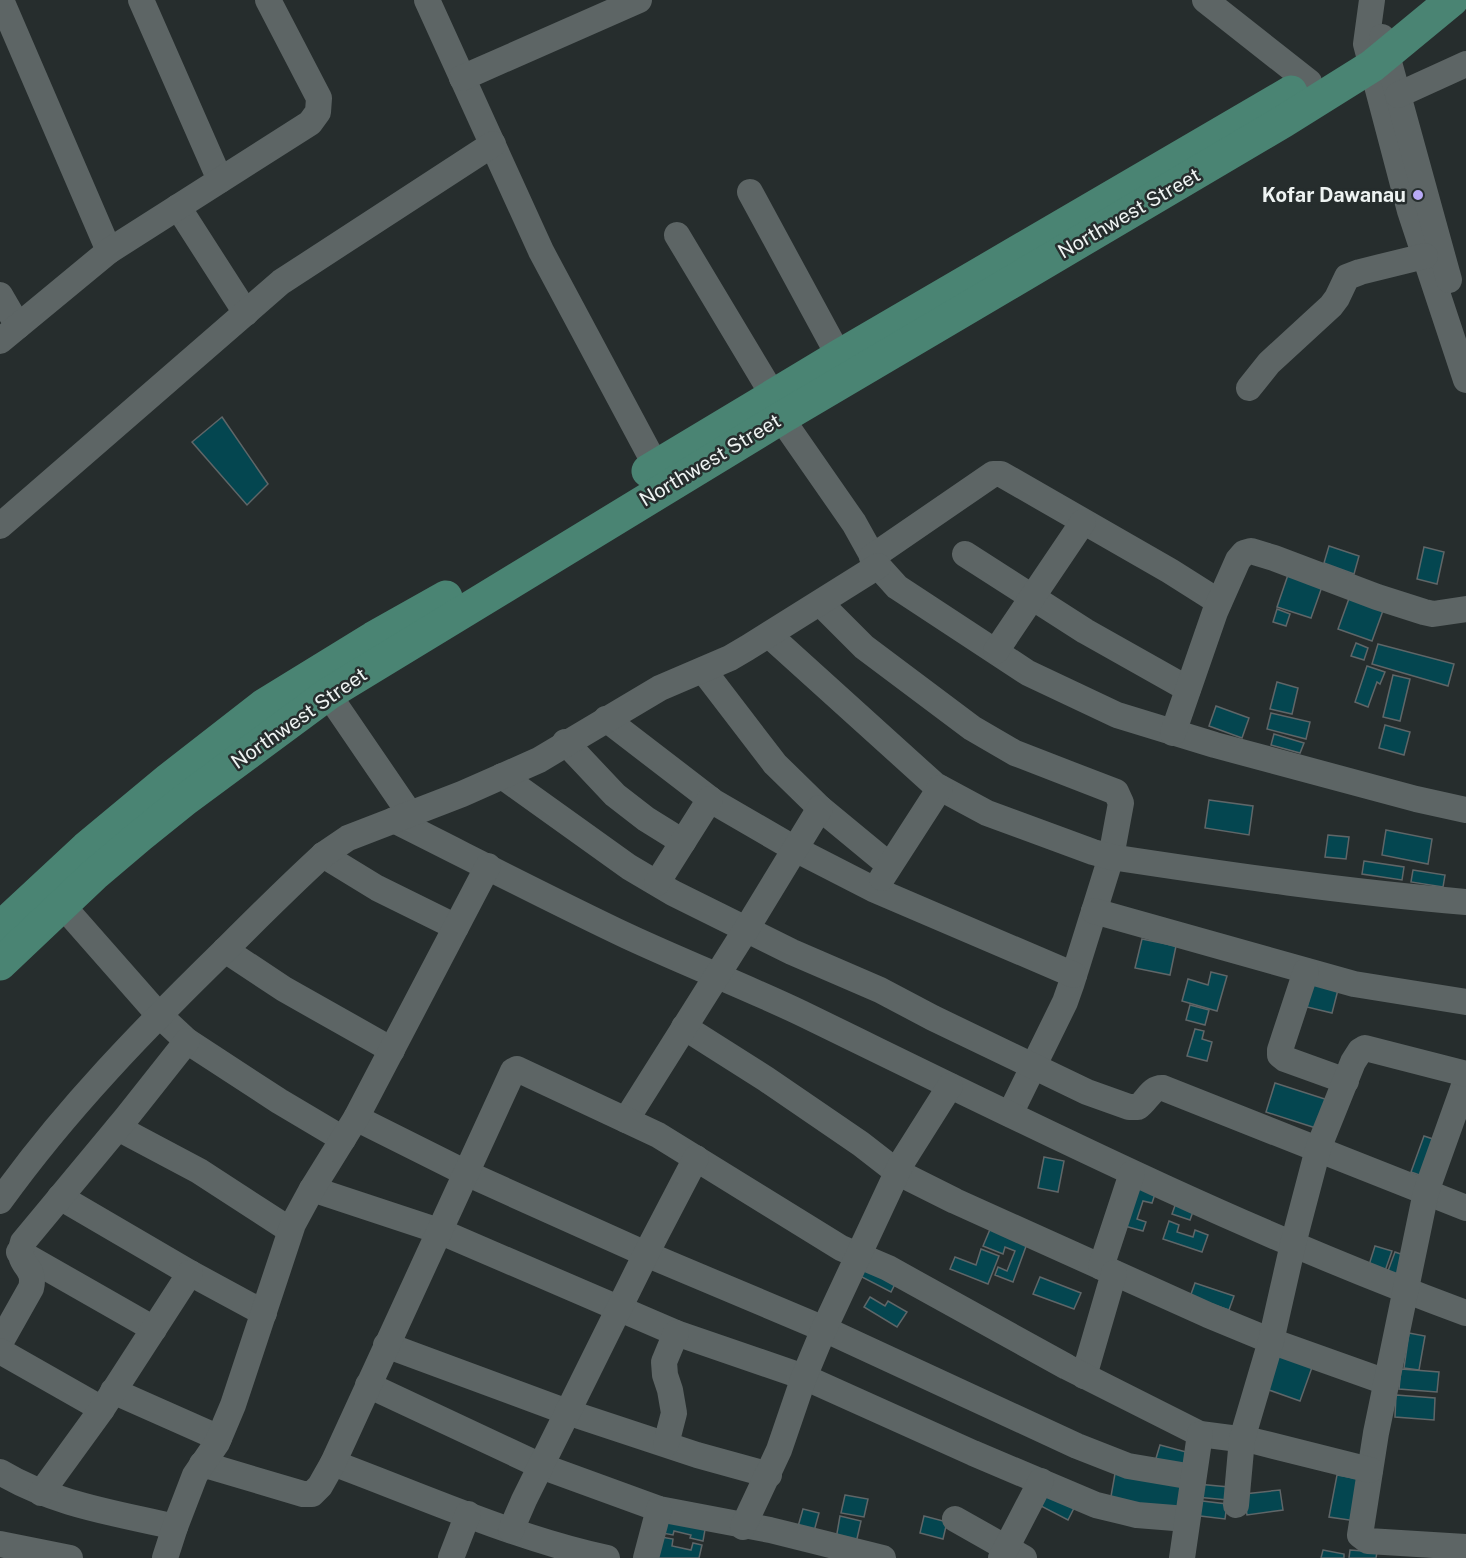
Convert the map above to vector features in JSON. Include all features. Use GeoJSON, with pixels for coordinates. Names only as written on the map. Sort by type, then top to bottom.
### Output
{"type":"FeatureCollection","features":[{"type":"Feature","properties":{"kind":"main road","name":"Northwest Street"},"geometry":{"type":"LineString","coordinates":[[0,964],[94,875],[186,799],[327,694],[777,406],[839,356],[1233,124],[1309,82],[1422,0]]}},
{"type":"Feature","properties":{"kind":"main road","name":"Northwest Street"},"geometry":{"type":"LineString","coordinates":[[0,928],[86,848],[264,705],[373,638],[453,593],[656,466],[777,406],[1284,122],[1374,36],[1452,0]]}},
{"type":"Feature","properties":{"kind":"street"},"geometry":{"type":"LineString","coordinates":[[141,0],[220,180]]}},
{"type":"Feature","properties":{"kind":"street"},"geometry":{"type":"LineString","coordinates":[[0,295],[9,333],[109,251],[310,123],[318,112],[319,98],[268,0]]}},
{"type":"Feature","properties":{"kind":"street"},"geometry":{"type":"LineString","coordinates":[[427,0],[542,251],[656,466]]}},
{"type":"Feature","properties":{"kind":"street"},"geometry":{"type":"LineString","coordinates":[[462,78],[639,0]]}},
{"type":"Feature","properties":{"kind":"street"},"geometry":{"type":"LineString","coordinates":[[1205,0],[1309,82]]}},
{"type":"Feature","properties":{"kind":"street"},"geometry":{"type":"LineString","coordinates":[[1457,0],[1466,11]]}},
{"type":"Feature","properties":{"kind":"street"},"geometry":{"type":"LineString","coordinates":[[1,4],[109,251]]}},
{"type":"Feature","properties":{"kind":"street"},"geometry":{"type":"LineString","coordinates":[[1374,36],[1398,95],[1465,332]]}},
{"type":"Feature","properties":{"kind":"street"},"geometry":{"type":"LineString","coordinates":[[1374,36],[1410,212],[1466,380]]}},
{"type":"Feature","properties":{"kind":"street"},"geometry":{"type":"LineString","coordinates":[[1398,95],[1466,64]]}},
{"type":"Feature","properties":{"kind":"street"},"geometry":{"type":"LineString","coordinates":[[0,526],[281,282],[493,144]]}},
{"type":"Feature","properties":{"kind":"street"},"geometry":{"type":"LineString","coordinates":[[750,192],[839,356]]}},
{"type":"Feature","properties":{"kind":"street"},"geometry":{"type":"LineString","coordinates":[[178,207],[246,313]]}},
{"type":"Feature","properties":{"kind":"street"},"geometry":{"type":"LineString","coordinates":[[677,235],[777,406],[854,523],[875,562],[904,592],[1028,673],[1090,704],[1118,715],[1173,733],[1416,799],[1466,810]]}},
{"type":"Feature","properties":{"kind":"street"},"geometry":{"type":"LineString","coordinates":[[1249,388],[1269,363],[1331,306],[1347,277],[1425,256]]}},
{"type":"Feature","properties":{"kind":"street"},"geometry":{"type":"LineString","coordinates":[[0,1201],[65,1118],[123,1051],[323,855],[348,838],[538,760],[660,688],[730,658],[820,603],[993,474],[1001,474],[1011,479],[1219,602]]}},
{"type":"Feature","properties":{"kind":"street"},"geometry":{"type":"LineString","coordinates":[[996,651],[1083,522]]}},
{"type":"Feature","properties":{"kind":"street"},"geometry":{"type":"LineString","coordinates":[[1173,733],[1219,602],[1238,560],[1244,553],[1251,551],[1274,558],[1377,597],[1424,612],[1433,614],[1466,609]]}},
{"type":"Feature","properties":{"kind":"street"},"geometry":{"type":"LineString","coordinates":[[965,554],[1032,598],[1188,689]]}},
{"type":"Feature","properties":{"kind":"street"},"geometry":{"type":"LineString","coordinates":[[820,603],[864,647],[972,728],[1015,753],[1116,792],[1121,803],[1111,857],[1065,1002],[1010,1114]]}},
{"type":"Feature","properties":{"kind":"street"},"geometry":{"type":"LineString","coordinates":[[769,635],[940,788],[987,813],[1111,857],[1277,881],[1466,902]]}},
{"type":"Feature","properties":{"kind":"street"},"geometry":{"type":"LineString","coordinates":[[703,670],[775,764],[820,808],[889,865]]}},
{"type":"Feature","properties":{"kind":"street"},"geometry":{"type":"LineString","coordinates":[[327,694],[402,817],[488,866],[621,933],[799,1012],[1132,1173],[1293,1244],[1466,1313]]}},
{"type":"Feature","properties":{"kind":"street"},"geometry":{"type":"LineString","coordinates":[[606,719],[710,799],[795,849],[877,891],[1074,975]]}},
{"type":"Feature","properties":{"kind":"street"},"geometry":{"type":"LineString","coordinates":[[565,742],[615,795],[646,819],[683,842]]}},
{"type":"Feature","properties":{"kind":"street"},"geometry":{"type":"LineString","coordinates":[[502,776],[629,867],[673,893],[792,952],[880,990],[1087,1092],[1129,1107],[1138,1107],[1153,1090],[1157,1087],[1163,1088],[1466,1208]]}},
{"type":"Feature","properties":{"kind":"street"},"geometry":{"type":"LineString","coordinates":[[877,891],[889,865],[940,788]]}},
{"type":"Feature","properties":{"kind":"street"},"geometry":{"type":"LineString","coordinates":[[657,883],[710,799]]}},
{"type":"Feature","properties":{"kind":"street"},"geometry":{"type":"LineString","coordinates":[[626,1120],[820,808]]}},
{"type":"Feature","properties":{"kind":"street"},"geometry":{"type":"LineString","coordinates":[[323,855],[376,888],[456,927]]}},
{"type":"Feature","properties":{"kind":"street"},"geometry":{"type":"LineString","coordinates":[[165,1558],[195,1475],[219,1438],[245,1372],[290,1230],[392,1050],[488,866]]}},
{"type":"Feature","properties":{"kind":"street"},"geometry":{"type":"LineString","coordinates":[[62,905],[159,1014],[187,1041],[279,1101],[466,1173],[645,1254],[824,1329],[979,1402],[1116,1462],[1146,1470],[1193,1476]]}},
{"type":"Feature","properties":{"kind":"street"},"geometry":{"type":"LineString","coordinates":[[1094,911],[1354,984],[1466,1002]]}},
{"type":"Feature","properties":{"kind":"street"},"geometry":{"type":"LineString","coordinates":[[225,950],[284,989],[392,1050]]}},
{"type":"Feature","properties":{"kind":"street"},"geometry":{"type":"LineString","coordinates":[[1306,971],[1280,1054],[1286,1059],[1346,1080]]}},
{"type":"Feature","properties":{"kind":"street"},"geometry":{"type":"LineString","coordinates":[[684,1027],[766,1079],[861,1144],[897,1172],[955,1201],[1271,1341],[1386,1382]]}},
{"type":"Feature","properties":{"kind":"street"},"geometry":{"type":"LineString","coordinates":[[0,1342],[31,1288],[33,1280],[19,1252],[22,1242],[118,1128],[187,1041]]}},
{"type":"Feature","properties":{"kind":"street"},"geometry":{"type":"LineString","coordinates":[[1236,1505],[1242,1439],[1271,1341],[1318,1149],[1353,1062],[1360,1051],[1365,1048],[1466,1074]]}},
{"type":"Feature","properties":{"kind":"street"},"geometry":{"type":"LineString","coordinates":[[202,1464],[303,1494],[312,1494],[320,1486],[333,1463],[513,1071],[517,1069],[626,1120],[696,1158],[818,1235],[888,1268],[1084,1376],[1200,1434],[1242,1439],[1370,1470]]}},
{"type":"Feature","properties":{"kind":"street"},"geometry":{"type":"LineString","coordinates":[[1466,1080],[1426,1192],[1386,1382],[1360,1535],[1368,1541],[1416,1551],[1466,1548]]}},
{"type":"Feature","properties":{"kind":"street"},"geometry":{"type":"LineString","coordinates":[[743,1527],[779,1450],[804,1377],[824,1329],[897,1172],[910,1147],[950,1086]]}},
{"type":"Feature","properties":{"kind":"street"},"geometry":{"type":"LineString","coordinates":[[118,1128],[198,1171],[290,1230]]}},
{"type":"Feature","properties":{"kind":"street"},"geometry":{"type":"LineString","coordinates":[[511,1530],[645,1254],[696,1158]]}},
{"type":"Feature","properties":{"kind":"street"},"geometry":{"type":"LineString","coordinates":[[1084,1376],[1132,1173]]}},
{"type":"Feature","properties":{"kind":"street"},"geometry":{"type":"LineString","coordinates":[[312,1189],[439,1231],[676,1333],[804,1377],[1103,1507],[1137,1515],[1186,1519]]}},
{"type":"Feature","properties":{"kind":"street"},"geometry":{"type":"LineString","coordinates":[[60,1197],[190,1273],[264,1313]]}},
{"type":"Feature","properties":{"kind":"street"},"geometry":{"type":"LineString","coordinates":[[19,1252],[154,1329]]}},
{"type":"Feature","properties":{"kind":"street"},"geometry":{"type":"LineString","coordinates":[[41,1493],[108,1400],[190,1273]]}},
{"type":"Feature","properties":{"kind":"street"},"geometry":{"type":"LineString","coordinates":[[666,1444],[674,1413],[664,1362],[676,1333]]}},
{"type":"Feature","properties":{"kind":"street"},"geometry":{"type":"LineString","coordinates":[[386,1345],[567,1412],[768,1475]]}},
{"type":"Feature","properties":{"kind":"street"},"geometry":{"type":"LineString","coordinates":[[0,1352],[108,1400],[219,1438]]}},
{"type":"Feature","properties":{"kind":"street"},"geometry":{"type":"LineString","coordinates":[[368,1385],[541,1466],[658,1509],[743,1527],[770,1530],[883,1558]]}},
{"type":"Feature","properties":{"kind":"street"},"geometry":{"type":"LineString","coordinates":[[1182,1558],[1200,1434]]}},
{"type":"Feature","properties":{"kind":"street"},"geometry":{"type":"LineString","coordinates":[[333,1463],[511,1530],[569,1550],[607,1558]]}},
{"type":"Feature","properties":{"kind":"street"},"geometry":{"type":"LineString","coordinates":[[0,1472],[41,1493],[59,1499],[175,1527]]}},
{"type":"Feature","properties":{"kind":"street"},"geometry":{"type":"LineString","coordinates":[[955,1519],[1011,1554],[1041,1482]]}},
{"type":"Feature","properties":{"kind":"street"},"geometry":{"type":"LineString","coordinates":[[646,1558],[658,1509]]}},
{"type":"Feature","properties":{"kind":"street"},"geometry":{"type":"LineString","coordinates":[[451,1558],[468,1514]]}},
{"type":"Feature","properties":{"kind":"street"},"geometry":{"type":"LineString","coordinates":[[0,1544],[70,1558]]}},
{"type":"Feature","properties":{"kind":"building"},"geometry":{"type":"Polygon","coordinates":[[[222,417],[268,484],[247,505],[192,442],[222,417]]]}},
{"type":"Feature","properties":{"kind":"building"},"geometry":{"type":"Polygon","coordinates":[[[1329,546],[1359,556],[1354,574],[1324,563],[1329,546]]]}},
{"type":"Feature","properties":{"kind":"building"},"geometry":{"type":"Polygon","coordinates":[[[1424,547],[1444,552],[1437,584],[1417,579],[1424,547]]]}},
{"type":"Feature","properties":{"kind":"building"},"geometry":{"type":"Polygon","coordinates":[[[1290,569],[1324,581],[1311,618],[1277,607],[1290,569]]]}},
{"type":"Feature","properties":{"kind":"building"},"geometry":{"type":"Polygon","coordinates":[[[1351,593],[1385,605],[1372,641],[1338,629],[1351,593]]]}},
{"type":"Feature","properties":{"kind":"building"},"geometry":{"type":"Polygon","coordinates":[[[1277,609],[1290,614],[1286,626],[1273,622],[1277,609]]]}},
{"type":"Feature","properties":{"kind":"building"},"geometry":{"type":"Polygon","coordinates":[[[1356,643],[1368,648],[1364,660],[1351,656],[1356,643]]]}},
{"type":"Feature","properties":{"kind":"building"},"geometry":{"type":"Polygon","coordinates":[[[1378,644],[1454,664],[1448,686],[1372,664],[1378,644]]]}},
{"type":"Feature","properties":{"kind":"building"},"geometry":{"type":"Polygon","coordinates":[[[1367,666],[1385,672],[1380,684],[1377,682],[1368,707],[1355,702],[1367,666]]]}},
{"type":"Feature","properties":{"kind":"building"},"geometry":{"type":"Polygon","coordinates":[[[1393,675],[1410,679],[1400,721],[1383,717],[1393,675]]]}},
{"type":"Feature","properties":{"kind":"building"},"geometry":{"type":"Polygon","coordinates":[[[1277,682],[1298,688],[1292,714],[1270,709],[1277,682]]]}},
{"type":"Feature","properties":{"kind":"building"},"geometry":{"type":"Polygon","coordinates":[[[1216,706],[1249,718],[1242,738],[1209,726],[1216,706]]]}},
{"type":"Feature","properties":{"kind":"building"},"geometry":{"type":"Polygon","coordinates":[[[1271,713],[1310,722],[1306,739],[1267,729],[1271,713]]]}},
{"type":"Feature","properties":{"kind":"building"},"geometry":{"type":"Polygon","coordinates":[[[1385,725],[1410,732],[1404,755],[1379,748],[1385,725]]]}},
{"type":"Feature","properties":{"kind":"building"},"geometry":{"type":"Polygon","coordinates":[[[1274,734],[1304,743],[1300,753],[1271,745],[1274,734]]]}},
{"type":"Feature","properties":{"kind":"building"},"geometry":{"type":"Polygon","coordinates":[[[1209,800],[1253,806],[1249,835],[1205,828],[1209,800]]]}},
{"type":"Feature","properties":{"kind":"building"},"geometry":{"type":"Polygon","coordinates":[[[1386,830],[1432,839],[1428,864],[1382,855],[1386,830]]]}},
{"type":"Feature","properties":{"kind":"building"},"geometry":{"type":"Polygon","coordinates":[[[1328,835],[1349,837],[1346,859],[1325,857],[1328,835]]]}},
{"type":"Feature","properties":{"kind":"building"},"geometry":{"type":"Polygon","coordinates":[[[1364,861],[1404,867],[1402,880],[1362,874],[1364,861]]]}},
{"type":"Feature","properties":{"kind":"building"},"geometry":{"type":"Polygon","coordinates":[[[1413,870],[1445,875],[1443,887],[1411,882],[1413,870]]]}},
{"type":"Feature","properties":{"kind":"building"},"geometry":{"type":"Polygon","coordinates":[[[1142,939],[1176,946],[1170,975],[1135,968],[1142,939]]]}},
{"type":"Feature","properties":{"kind":"building"},"geometry":{"type":"Polygon","coordinates":[[[1211,972],[1227,976],[1217,1011],[1182,1001],[1188,979],[1208,985],[1211,972]]]}},
{"type":"Feature","properties":{"kind":"building"},"geometry":{"type":"Polygon","coordinates":[[[1315,976],[1340,982],[1332,1013],[1307,1007],[1315,976]]]}},
{"type":"Feature","properties":{"kind":"building"},"geometry":{"type":"Polygon","coordinates":[[[1190,1005],[1209,1010],[1205,1025],[1186,1020],[1190,1005]]]}},
{"type":"Feature","properties":{"kind":"building"},"geometry":{"type":"Polygon","coordinates":[[[1195,1029],[1204,1031],[1202,1039],[1212,1042],[1207,1061],[1187,1056],[1195,1029]]]}},
{"type":"Feature","properties":{"kind":"building"},"geometry":{"type":"Polygon","coordinates":[[[1275,1083],[1331,1101],[1322,1130],[1266,1112],[1275,1083]]]}},
{"type":"Feature","properties":{"kind":"building"},"geometry":{"type":"Polygon","coordinates":[[[1424,1136],[1439,1141],[1425,1177],[1411,1172],[1424,1136]]]}},
{"type":"Feature","properties":{"kind":"building"},"geometry":{"type":"Polygon","coordinates":[[[1044,1157],[1064,1161],[1058,1192],[1038,1188],[1044,1157]]]}},
{"type":"Feature","properties":{"kind":"building"},"geometry":{"type":"Polygon","coordinates":[[[1135,1181],[1157,1188],[1152,1203],[1143,1201],[1137,1219],[1146,1222],[1143,1231],[1121,1225],[1135,1181]]]}},
{"type":"Feature","properties":{"kind":"building"},"geometry":{"type":"Polygon","coordinates":[[[1177,1200],[1195,1206],[1190,1220],[1172,1214],[1177,1200]]]}},
{"type":"Feature","properties":{"kind":"building"},"geometry":{"type":"Polygon","coordinates":[[[1169,1221],[1179,1225],[1177,1232],[1193,1237],[1195,1230],[1208,1235],[1202,1252],[1163,1239],[1169,1221]]]}},
{"type":"Feature","properties":{"kind":"building"},"geometry":{"type":"Polygon","coordinates":[[[991,1227],[1028,1241],[1013,1282],[995,1275],[998,1267],[1007,1271],[1015,1251],[1005,1247],[1003,1254],[983,1246],[991,1227]]]}},
{"type":"Feature","properties":{"kind":"building"},"geometry":{"type":"Polygon","coordinates":[[[1375,1246],[1392,1251],[1385,1271],[1369,1265],[1375,1246]]]}},
{"type":"Feature","properties":{"kind":"building"},"geometry":{"type":"Polygon","coordinates":[[[981,1249],[999,1256],[988,1284],[950,1269],[955,1257],[976,1265],[981,1249]]]}},
{"type":"Feature","properties":{"kind":"building"},"geometry":{"type":"Polygon","coordinates":[[[1395,1252],[1412,1258],[1405,1277],[1388,1271],[1395,1252]]]}},
{"type":"Feature","properties":{"kind":"building"},"geometry":{"type":"Polygon","coordinates":[[[866,1259],[899,1276],[891,1292],[858,1275],[866,1259]]]}},
{"type":"Feature","properties":{"kind":"building"},"geometry":{"type":"Polygon","coordinates":[[[1040,1277],[1081,1293],[1074,1309],[1033,1294],[1040,1277]]]}},
{"type":"Feature","properties":{"kind":"building"},"geometry":{"type":"Polygon","coordinates":[[[1195,1283],[1234,1296],[1229,1310],[1190,1297],[1195,1283]]]}},
{"type":"Feature","properties":{"kind":"building"},"geometry":{"type":"Polygon","coordinates":[[[870,1297],[885,1306],[888,1301],[907,1312],[897,1327],[864,1307],[870,1297]]]}},
{"type":"Feature","properties":{"kind":"building"},"geometry":{"type":"Polygon","coordinates":[[[1409,1333],[1425,1336],[1419,1370],[1404,1368],[1409,1333]]]}},
{"type":"Feature","properties":{"kind":"building"},"geometry":{"type":"Polygon","coordinates":[[[1281,1346],[1315,1359],[1300,1401],[1266,1389],[1281,1346]]]}},
{"type":"Feature","properties":{"kind":"building"},"geometry":{"type":"Polygon","coordinates":[[[1401,1369],[1439,1372],[1437,1392],[1399,1389],[1401,1369]]]}},
{"type":"Feature","properties":{"kind":"building"},"geometry":{"type":"Polygon","coordinates":[[[1396,1395],[1435,1398],[1434,1420],[1395,1417],[1396,1395]]]}},
{"type":"Feature","properties":{"kind":"building"},"geometry":{"type":"Polygon","coordinates":[[[1160,1445],[1190,1453],[1184,1473],[1154,1465],[1160,1445]]]}},
{"type":"Feature","properties":{"kind":"building"},"geometry":{"type":"Polygon","coordinates":[[[1116,1468],[1190,1482],[1183,1516],[1110,1502],[1116,1468]]]}},
{"type":"Feature","properties":{"kind":"building"},"geometry":{"type":"Polygon","coordinates":[[[1337,1475],[1359,1479],[1356,1521],[1329,1517],[1337,1475]]]}},
{"type":"Feature","properties":{"kind":"building"},"geometry":{"type":"Polygon","coordinates":[[[1197,1484],[1229,1487],[1228,1500],[1196,1497],[1197,1484]]]}},
{"type":"Feature","properties":{"kind":"building"},"geometry":{"type":"Polygon","coordinates":[[[1280,1490],[1283,1510],[1247,1515],[1244,1494],[1280,1490]]]}},
{"type":"Feature","properties":{"kind":"building"},"geometry":{"type":"Polygon","coordinates":[[[1046,1491],[1075,1506],[1068,1520],[1039,1505],[1046,1491]]]}},
{"type":"Feature","properties":{"kind":"building"},"geometry":{"type":"Polygon","coordinates":[[[845,1495],[868,1499],[864,1517],[841,1513],[845,1495]]]}},
{"type":"Feature","properties":{"kind":"building"},"geometry":{"type":"Polygon","coordinates":[[[1194,1500],[1227,1504],[1225,1519],[1192,1515],[1194,1500]]]}},
{"type":"Feature","properties":{"kind":"building"},"geometry":{"type":"Polygon","coordinates":[[[803,1509],[819,1513],[813,1535],[797,1530],[803,1509]]]}},
{"type":"Feature","properties":{"kind":"building"},"geometry":{"type":"Polygon","coordinates":[[[665,1515],[706,1524],[703,1541],[674,1531],[673,1535],[662,1533],[665,1515]]]}},
{"type":"Feature","properties":{"kind":"building"},"geometry":{"type":"Polygon","coordinates":[[[840,1516],[861,1521],[856,1543],[836,1539],[840,1516]]]}},
{"type":"Feature","properties":{"kind":"building"},"geometry":{"type":"Polygon","coordinates":[[[924,1516],[947,1522],[943,1539],[920,1533],[924,1516]]]}},
{"type":"Feature","properties":{"kind":"building"},"geometry":{"type":"Polygon","coordinates":[[[661,1537],[673,1539],[672,1546],[691,1550],[693,1543],[702,1545],[699,1558],[657,1558],[661,1537]]]}},
{"type":"Feature","properties":{"kind":"building"},"geometry":{"type":"Polygon","coordinates":[[[1323,1550],[1344,1554],[1344,1558],[1321,1558],[1323,1550]]]}},
{"type":"Feature","properties":{"kind":"building"},"geometry":{"type":"Polygon","coordinates":[[[1350,1550],[1377,1552],[1376,1558],[1349,1558],[1350,1550]]]}},
{"type":"Feature","properties":{"kind":"place","name":"Kofar Dawanau"},"geometry":{"type":"Point","coordinates":[1418,195]}}]}
